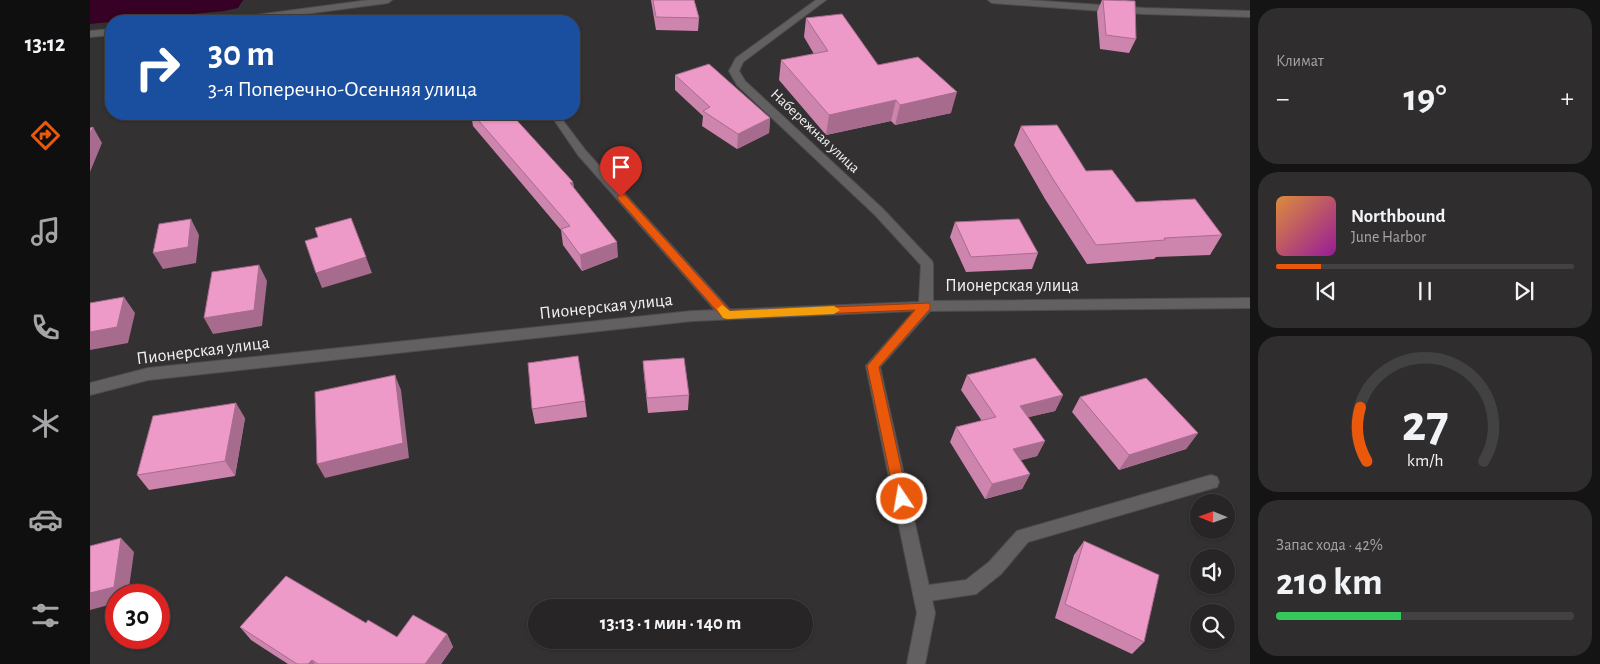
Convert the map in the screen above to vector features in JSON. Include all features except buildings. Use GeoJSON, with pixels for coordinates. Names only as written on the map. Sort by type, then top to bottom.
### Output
{"type":"FeatureCollection","features":[{"type":"Feature","properties":{"kind":"street"},"geometry":{"type":"LineString","coordinates":[[278,15],[388,0]]}},
{"type":"Feature","properties":{"kind":"street","name":"Набережная улица"},"geometry":{"type":"LineString","coordinates":[[822,0],[740,60],[734,70],[741,83],[879,212],[927,264],[926,306]]}},
{"type":"Feature","properties":{"kind":"street"},"geometry":{"type":"LineString","coordinates":[[992,0],[1144,10],[1250,14]]}},
{"type":"Feature","properties":{"kind":"street"},"geometry":{"type":"LineString","coordinates":[[90,34],[105,33]]}},
{"type":"Feature","properties":{"kind":"street"},"geometry":{"type":"LineString","coordinates":[[558,120],[582,152],[727,315]]}},
{"type":"Feature","properties":{"kind":"street","name":"Пионерская улица"},"geometry":{"type":"LineString","coordinates":[[90,389],[148,374],[692,316],[926,306],[1250,303]]}},
{"type":"Feature","properties":{"kind":"street"},"geometry":{"type":"LineString","coordinates":[[916,664],[926,613],[873,366],[926,306]]}},
{"type":"Feature","properties":{"kind":"street"},"geometry":{"type":"LineString","coordinates":[[922,594],[970,588],[995,568],[1024,536],[1211,482]]}},
{"type":"Feature","properties":{"kind":"waterway"},"geometry":{"type":"LineString","coordinates":[[90,12],[224,0]]}},
{"type":"Feature","properties":{"kind":"slow traffic"},"geometry":{"type":"LineString","coordinates":[[722,309],[727,315],[834,310]]}},
{"type":"Feature","properties":{"kind":"route"},"geometry":{"type":"LineString","coordinates":[[621,197],[727,315],[926,306],[873,366],[902,499]]}}]}
